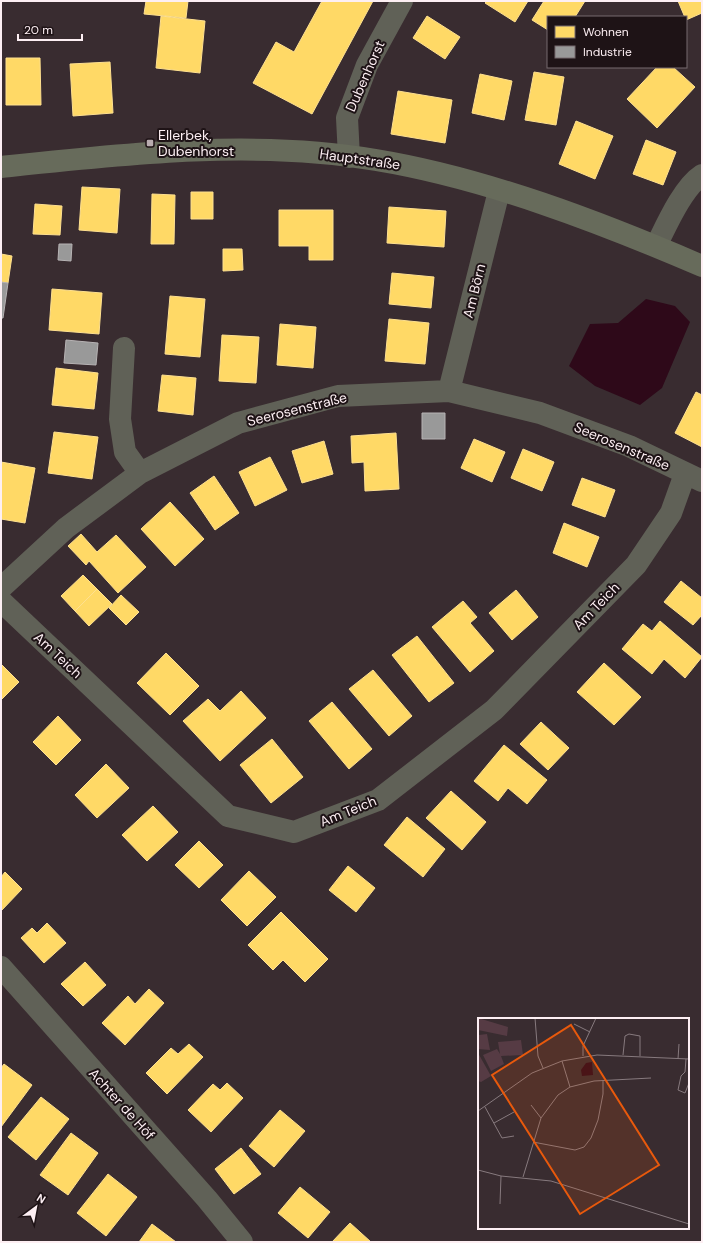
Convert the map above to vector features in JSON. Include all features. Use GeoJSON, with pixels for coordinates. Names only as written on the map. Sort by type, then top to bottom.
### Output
{"type":"FeatureCollection","features":[{"type":"Feature","properties":{"kind":"main road","name":"Hauptstraße"},"geometry":{"type":"LineString","coordinates":[[1,167],[105,157],[221,150],[300,152],[375,159],[429,170],[592,221],[702,266]]}},
{"type":"Feature","properties":{"kind":"street","name":"Dubenhorst"},"geometry":{"type":"LineString","coordinates":[[349,157],[347,118],[368,65],[402,1]]}},
{"type":"Feature","properties":{"kind":"street"},"geometry":{"type":"LineString","coordinates":[[656,246],[678,204],[697,178],[702,175]]}},
{"type":"Feature","properties":{"kind":"street","name":"Am Börn"},"geometry":{"type":"LineString","coordinates":[[448,391],[499,191]]}},
{"type":"Feature","properties":{"kind":"street"},"geometry":{"type":"LineString","coordinates":[[124,348],[120,419],[125,452],[140,473]]}},
{"type":"Feature","properties":{"kind":"street","name":"Seerosenstraße"},"geometry":{"type":"LineString","coordinates":[[1,588],[66,528],[140,473],[238,423],[338,396],[448,391],[540,413],[629,446],[694,477]]}},
{"type":"Feature","properties":{"kind":"street","name":"Am Teich"},"geometry":{"type":"LineString","coordinates":[[1,601],[228,816],[294,832],[378,800],[494,710],[636,565],[694,477]]}},
{"type":"Feature","properties":{"kind":"street","name":"Achter de Höf"},"geometry":{"type":"LineString","coordinates":[[1,967],[207,1199],[242,1242]]}},
{"type":"Feature","properties":{"kind":"shaded area"},"geometry":{"type":"Polygon","coordinates":[[[646,299],[675,306],[690,322],[662,388],[640,405],[595,386],[569,366],[590,324],[618,323],[646,299]]]}},
{"type":"Feature","properties":{"kind":"building: Wohnen"},"geometry":{"type":"Polygon","coordinates":[[[146,1],[188,1],[186,18],[144,14],[146,1]]]}},
{"type":"Feature","properties":{"kind":"building: Wohnen"},"geometry":{"type":"Polygon","coordinates":[[[322,1],[373,1],[312,114],[253,83],[276,42],[294,52],[322,1]]]}},
{"type":"Feature","properties":{"kind":"building: Wohnen"},"geometry":{"type":"Polygon","coordinates":[[[487,1],[528,1],[515,22],[485,3],[487,1]]]}},
{"type":"Feature","properties":{"kind":"building: Wohnen"},"geometry":{"type":"Polygon","coordinates":[[[544,1],[585,1],[576,16],[547,16],[547,29],[532,20],[544,1]]]}},
{"type":"Feature","properties":{"kind":"building: Wohnen"},"geometry":{"type":"Polygon","coordinates":[[[678,1],[702,1],[702,13],[687,20],[687,16],[684,16],[678,1]]]}},
{"type":"Feature","properties":{"kind":"building: Wohnen"},"geometry":{"type":"Polygon","coordinates":[[[161,16],[205,21],[200,73],[156,68],[161,16]]]}},
{"type":"Feature","properties":{"kind":"building: Wohnen"},"geometry":{"type":"Polygon","coordinates":[[[427,16],[460,37],[445,59],[413,38],[427,16]]]}},
{"type":"Feature","properties":{"kind":"building: Wohnen"},"geometry":{"type":"Polygon","coordinates":[[[6,58],[40,58],[41,105],[6,105],[6,58]]]}},
{"type":"Feature","properties":{"kind":"building: Wohnen"},"geometry":{"type":"Polygon","coordinates":[[[110,62],[113,113],[73,116],[70,64],[110,62]]]}},
{"type":"Feature","properties":{"kind":"building: Wohnen"},"geometry":{"type":"Polygon","coordinates":[[[656,68],[674,68],[695,87],[657,128],[627,99],[656,68]]]}},
{"type":"Feature","properties":{"kind":"building: Wohnen"},"geometry":{"type":"Polygon","coordinates":[[[534,72],[564,77],[556,125],[525,120],[534,72]]]}},
{"type":"Feature","properties":{"kind":"building: Wohnen"},"geometry":{"type":"Polygon","coordinates":[[[480,74],[512,81],[504,120],[472,113],[480,74]]]}},
{"type":"Feature","properties":{"kind":"building: Wohnen"},"geometry":{"type":"Polygon","coordinates":[[[398,91],[452,100],[445,143],[391,134],[398,91]]]}},
{"type":"Feature","properties":{"kind":"building: Wohnen"},"geometry":{"type":"Polygon","coordinates":[[[576,121],[613,136],[595,179],[559,164],[576,121]]]}},
{"type":"Feature","properties":{"kind":"building: Wohnen"},"geometry":{"type":"Polygon","coordinates":[[[646,140],[676,152],[663,185],[633,174],[646,140]]]}},
{"type":"Feature","properties":{"kind":"building: Wohnen"},"geometry":{"type":"Polygon","coordinates":[[[82,187],[120,189],[117,233],[79,230],[82,187]]]}},
{"type":"Feature","properties":{"kind":"building: Wohnen"},"geometry":{"type":"Polygon","coordinates":[[[191,192],[213,192],[213,219],[191,219],[191,192]]]}},
{"type":"Feature","properties":{"kind":"building: Wohnen"},"geometry":{"type":"Polygon","coordinates":[[[152,194],[175,195],[174,244],[151,244],[152,194]]]}},
{"type":"Feature","properties":{"kind":"building: Wohnen"},"geometry":{"type":"Polygon","coordinates":[[[35,204],[62,206],[60,235],[33,234],[35,204]]]}},
{"type":"Feature","properties":{"kind":"building: Wohnen"},"geometry":{"type":"Polygon","coordinates":[[[389,207],[446,211],[444,247],[387,243],[389,207]]]}},
{"type":"Feature","properties":{"kind":"building: Wohnen"},"geometry":{"type":"Polygon","coordinates":[[[279,210],[333,210],[333,260],[309,260],[309,246],[279,246],[279,210]]]}},
{"type":"Feature","properties":{"kind":"building: Wohnen"},"geometry":{"type":"Polygon","coordinates":[[[223,249],[242,249],[243,270],[223,271],[223,249]]]}},
{"type":"Feature","properties":{"kind":"building: Wohnen"},"geometry":{"type":"Polygon","coordinates":[[[1,254],[12,256],[8,283],[1,282],[1,254]]]}},
{"type":"Feature","properties":{"kind":"building: Wohnen"},"geometry":{"type":"Polygon","coordinates":[[[392,273],[434,277],[431,308],[389,304],[392,273]]]}},
{"type":"Feature","properties":{"kind":"building: Wohnen"},"geometry":{"type":"Polygon","coordinates":[[[52,289],[102,293],[99,334],[49,330],[52,289]]]}},
{"type":"Feature","properties":{"kind":"building: Wohnen"},"geometry":{"type":"Polygon","coordinates":[[[170,296],[205,299],[200,357],[165,354],[170,296]]]}},
{"type":"Feature","properties":{"kind":"building: Wohnen"},"geometry":{"type":"Polygon","coordinates":[[[389,319],[429,323],[425,364],[385,361],[389,319]]]}},
{"type":"Feature","properties":{"kind":"building: Wohnen"},"geometry":{"type":"Polygon","coordinates":[[[280,324],[316,327],[313,368],[277,365],[280,324]]]}},
{"type":"Feature","properties":{"kind":"building: Wohnen"},"geometry":{"type":"Polygon","coordinates":[[[222,335],[259,337],[256,383],[219,381],[222,335]]]}},
{"type":"Feature","properties":{"kind":"building: Wohnen"},"geometry":{"type":"Polygon","coordinates":[[[56,368],[98,373],[94,409],[52,405],[56,368]]]}},
{"type":"Feature","properties":{"kind":"building: Wohnen"},"geometry":{"type":"Polygon","coordinates":[[[162,375],[196,378],[193,415],[158,411],[162,375]]]}},
{"type":"Feature","properties":{"kind":"building: Wohnen"},"geometry":{"type":"Polygon","coordinates":[[[696,392],[702,395],[702,447],[675,433],[696,392]]]}},
{"type":"Feature","properties":{"kind":"building: Wohnen"},"geometry":{"type":"Polygon","coordinates":[[[54,432],[98,437],[92,479],[48,473],[54,432]]]}},
{"type":"Feature","properties":{"kind":"building: Wohnen"},"geometry":{"type":"Polygon","coordinates":[[[396,433],[399,489],[365,491],[364,462],[352,463],[351,436],[396,433]]]}},
{"type":"Feature","properties":{"kind":"building: Wohnen"},"geometry":{"type":"Polygon","coordinates":[[[474,439],[505,452],[492,482],[461,468],[474,439]]]}},
{"type":"Feature","properties":{"kind":"building: Wohnen"},"geometry":{"type":"Polygon","coordinates":[[[324,441],[333,474],[302,483],[292,451],[324,441]]]}},
{"type":"Feature","properties":{"kind":"building: Wohnen"},"geometry":{"type":"Polygon","coordinates":[[[523,449],[554,462],[542,491],[511,478],[523,449]]]}},
{"type":"Feature","properties":{"kind":"building: Wohnen"},"geometry":{"type":"Polygon","coordinates":[[[270,457],[287,490],[255,506],[239,472],[270,457]]]}},
{"type":"Feature","properties":{"kind":"building: Wohnen"},"geometry":{"type":"Polygon","coordinates":[[[1,462],[35,468],[25,523],[1,519],[1,462]]]}},
{"type":"Feature","properties":{"kind":"building: Wohnen"},"geometry":{"type":"Polygon","coordinates":[[[214,476],[239,513],[215,530],[190,493],[214,476]]]}},
{"type":"Feature","properties":{"kind":"building: Wohnen"},"geometry":{"type":"Polygon","coordinates":[[[582,478],[615,490],[605,517],[572,505],[582,478]]]}},
{"type":"Feature","properties":{"kind":"building: Wohnen"},"geometry":{"type":"Polygon","coordinates":[[[170,502],[204,539],[175,566],[141,529],[170,502]]]}},
{"type":"Feature","properties":{"kind":"building: Wohnen"},"geometry":{"type":"Polygon","coordinates":[[[564,523],[599,537],[587,567],[553,553],[564,523]]]}},
{"type":"Feature","properties":{"kind":"building: Wohnen"},"geometry":{"type":"Polygon","coordinates":[[[81,534],[97,552],[116,535],[146,567],[118,593],[89,561],[86,565],[68,546],[81,534]]]}},
{"type":"Feature","properties":{"kind":"building: Wohnen"},"geometry":{"type":"Polygon","coordinates":[[[83,575],[97,589],[75,611],[61,596],[83,575]]]}},
{"type":"Feature","properties":{"kind":"building: Wohnen"},"geometry":{"type":"Polygon","coordinates":[[[681,581],[702,598],[702,615],[693,625],[664,602],[681,581]]]}},
{"type":"Feature","properties":{"kind":"building: Wohnen"},"geometry":{"type":"Polygon","coordinates":[[[97,589],[112,604],[89,626],[75,611],[97,589]]]}},
{"type":"Feature","properties":{"kind":"building: Wohnen"},"geometry":{"type":"Polygon","coordinates":[[[516,590],[538,617],[512,640],[489,613],[516,590]]]}},
{"type":"Feature","properties":{"kind":"building: Wohnen"},"geometry":{"type":"Polygon","coordinates":[[[121,595],[139,612],[126,625],[109,608],[121,595]]]}},
{"type":"Feature","properties":{"kind":"building: Wohnen"},"geometry":{"type":"Polygon","coordinates":[[[463,601],[477,617],[470,623],[494,651],[470,672],[432,627],[463,601]]]}},
{"type":"Feature","properties":{"kind":"building: Wohnen"},"geometry":{"type":"Polygon","coordinates":[[[660,621],[702,657],[685,678],[664,659],[652,674],[622,649],[643,624],[652,631],[660,621]]]}},
{"type":"Feature","properties":{"kind":"building: Wohnen"},"geometry":{"type":"Polygon","coordinates":[[[417,636],[454,683],[429,702],[392,655],[417,636]]]}},
{"type":"Feature","properties":{"kind":"building: Wohnen"},"geometry":{"type":"Polygon","coordinates":[[[166,653],[199,686],[170,715],[137,683],[166,653]]]}},
{"type":"Feature","properties":{"kind":"building: Wohnen"},"geometry":{"type":"Polygon","coordinates":[[[604,663],[641,697],[614,725],[577,692],[604,663]]]}},
{"type":"Feature","properties":{"kind":"building: Wohnen"},"geometry":{"type":"Polygon","coordinates":[[[1,664],[19,682],[1,700],[1,664]]]}},
{"type":"Feature","properties":{"kind":"building: Wohnen"},"geometry":{"type":"Polygon","coordinates":[[[373,670],[412,716],[389,736],[349,689],[373,670]]]}},
{"type":"Feature","properties":{"kind":"building: Wohnen"},"geometry":{"type":"Polygon","coordinates":[[[241,691],[266,718],[220,761],[183,721],[208,699],[220,711],[241,691]]]}},
{"type":"Feature","properties":{"kind":"building: Wohnen"},"geometry":{"type":"Polygon","coordinates":[[[332,702],[372,749],[349,769],[309,721],[332,702]]]}},
{"type":"Feature","properties":{"kind":"building: Wohnen"},"geometry":{"type":"Polygon","coordinates":[[[58,716],[81,740],[56,765],[33,742],[58,716]]]}},
{"type":"Feature","properties":{"kind":"building: Wohnen"},"geometry":{"type":"Polygon","coordinates":[[[541,722],[569,748],[548,770],[520,744],[541,722]]]}},
{"type":"Feature","properties":{"kind":"building: Wohnen"},"geometry":{"type":"Polygon","coordinates":[[[272,739],[303,777],[271,803],[240,765],[272,739]]]}},
{"type":"Feature","properties":{"kind":"building: Wohnen"},"geometry":{"type":"Polygon","coordinates":[[[504,745],[547,780],[527,804],[508,788],[498,801],[474,781],[504,745]]]}},
{"type":"Feature","properties":{"kind":"building: Wohnen"},"geometry":{"type":"Polygon","coordinates":[[[106,764],[129,788],[97,818],[75,795],[106,764]]]}},
{"type":"Feature","properties":{"kind":"building: Wohnen"},"geometry":{"type":"Polygon","coordinates":[[[451,791],[486,822],[462,850],[426,818],[451,791]]]}},
{"type":"Feature","properties":{"kind":"building: Wohnen"},"geometry":{"type":"Polygon","coordinates":[[[153,806],[178,832],[147,861],[122,835],[153,806]]]}},
{"type":"Feature","properties":{"kind":"building: Wohnen"},"geometry":{"type":"Polygon","coordinates":[[[407,817],[445,849],[423,877],[384,845],[407,817]]]}},
{"type":"Feature","properties":{"kind":"building: Wohnen"},"geometry":{"type":"Polygon","coordinates":[[[199,841],[223,865],[199,888],[175,865],[199,841]]]}},
{"type":"Feature","properties":{"kind":"building: Wohnen"},"geometry":{"type":"Polygon","coordinates":[[[348,866],[375,888],[356,912],[329,890],[348,866]]]}},
{"type":"Feature","properties":{"kind":"building: Wohnen"},"geometry":{"type":"Polygon","coordinates":[[[249,871],[276,897],[247,926],[221,900],[249,871]]]}},
{"type":"Feature","properties":{"kind":"building: Wohnen"},"geometry":{"type":"Polygon","coordinates":[[[5,872],[22,889],[1,911],[1,877],[5,872]]]}},
{"type":"Feature","properties":{"kind":"building: Wohnen"},"geometry":{"type":"Polygon","coordinates":[[[281,912],[328,959],[305,982],[283,960],[273,970],[248,945],[281,912]]]}},
{"type":"Feature","properties":{"kind":"building: Wohnen"},"geometry":{"type":"Polygon","coordinates":[[[47,923],[66,943],[44,963],[21,938],[32,928],[37,933],[47,923]]]}},
{"type":"Feature","properties":{"kind":"building: Wohnen"},"geometry":{"type":"Polygon","coordinates":[[[85,962],[106,985],[83,1006],[61,984],[85,962]]]}},
{"type":"Feature","properties":{"kind":"building: Wohnen"},"geometry":{"type":"Polygon","coordinates":[[[149,989],[164,1003],[125,1045],[102,1023],[128,996],[135,1004],[149,989]]]}},
{"type":"Feature","properties":{"kind":"building: Wohnen"},"geometry":{"type":"Polygon","coordinates":[[[189,1044],[203,1057],[167,1094],[146,1073],[171,1048],[178,1054],[189,1044]]]}},
{"type":"Feature","properties":{"kind":"building: Wohnen"},"geometry":{"type":"Polygon","coordinates":[[[4,1064],[32,1085],[1,1127],[1,1068],[4,1064]]]}},
{"type":"Feature","properties":{"kind":"building: Wohnen"},"geometry":{"type":"Polygon","coordinates":[[[227,1083],[243,1098],[211,1132],[188,1110],[213,1084],[220,1090],[227,1083]]]}},
{"type":"Feature","properties":{"kind":"building: Wohnen"},"geometry":{"type":"Polygon","coordinates":[[[41,1097],[69,1119],[36,1160],[8,1137],[41,1097]]]}},
{"type":"Feature","properties":{"kind":"building: Wohnen"},"geometry":{"type":"Polygon","coordinates":[[[280,1110],[305,1131],[274,1167],[249,1146],[280,1110]]]}},
{"type":"Feature","properties":{"kind":"building: Wohnen"},"geometry":{"type":"Polygon","coordinates":[[[71,1133],[98,1153],[68,1195],[40,1175],[71,1133]]]}},
{"type":"Feature","properties":{"kind":"building: Wohnen"},"geometry":{"type":"Polygon","coordinates":[[[241,1148],[261,1174],[234,1194],[215,1169],[241,1148]]]}},
{"type":"Feature","properties":{"kind":"building: Wohnen"},"geometry":{"type":"Polygon","coordinates":[[[108,1174],[137,1197],[106,1236],[77,1213],[108,1174]]]}},
{"type":"Feature","properties":{"kind":"building: Wohnen"},"geometry":{"type":"Polygon","coordinates":[[[300,1187],[330,1212],[308,1238],[278,1213],[300,1187]]]}},
{"type":"Feature","properties":{"kind":"building: Wohnen"},"geometry":{"type":"Polygon","coordinates":[[[350,1223],[371,1242],[332,1242],[350,1223]]]}},
{"type":"Feature","properties":{"kind":"building: Wohnen"},"geometry":{"type":"Polygon","coordinates":[[[152,1224],[176,1242],[139,1242],[152,1224]]]}},
{"type":"Feature","properties":{"kind":"building: Industrie"},"geometry":{"type":"Polygon","coordinates":[[[59,244],[72,244],[71,261],[58,260],[59,244]]]}},
{"type":"Feature","properties":{"kind":"building: Industrie"},"geometry":{"type":"Polygon","coordinates":[[[1,282],[8,283],[3,318],[1,318],[1,282]]]}},
{"type":"Feature","properties":{"kind":"building: Industrie"},"geometry":{"type":"Polygon","coordinates":[[[66,340],[98,343],[96,365],[64,363],[66,340]]]}},
{"type":"Feature","properties":{"kind":"building: Industrie"},"geometry":{"type":"Polygon","coordinates":[[[422,413],[445,413],[445,439],[422,439],[422,413]]]}},
{"type":"Feature","properties":{"kind":"place","name":"Ellerbek, Dubenhorst"},"geometry":{"type":"Point","coordinates":[150,143]}}]}
